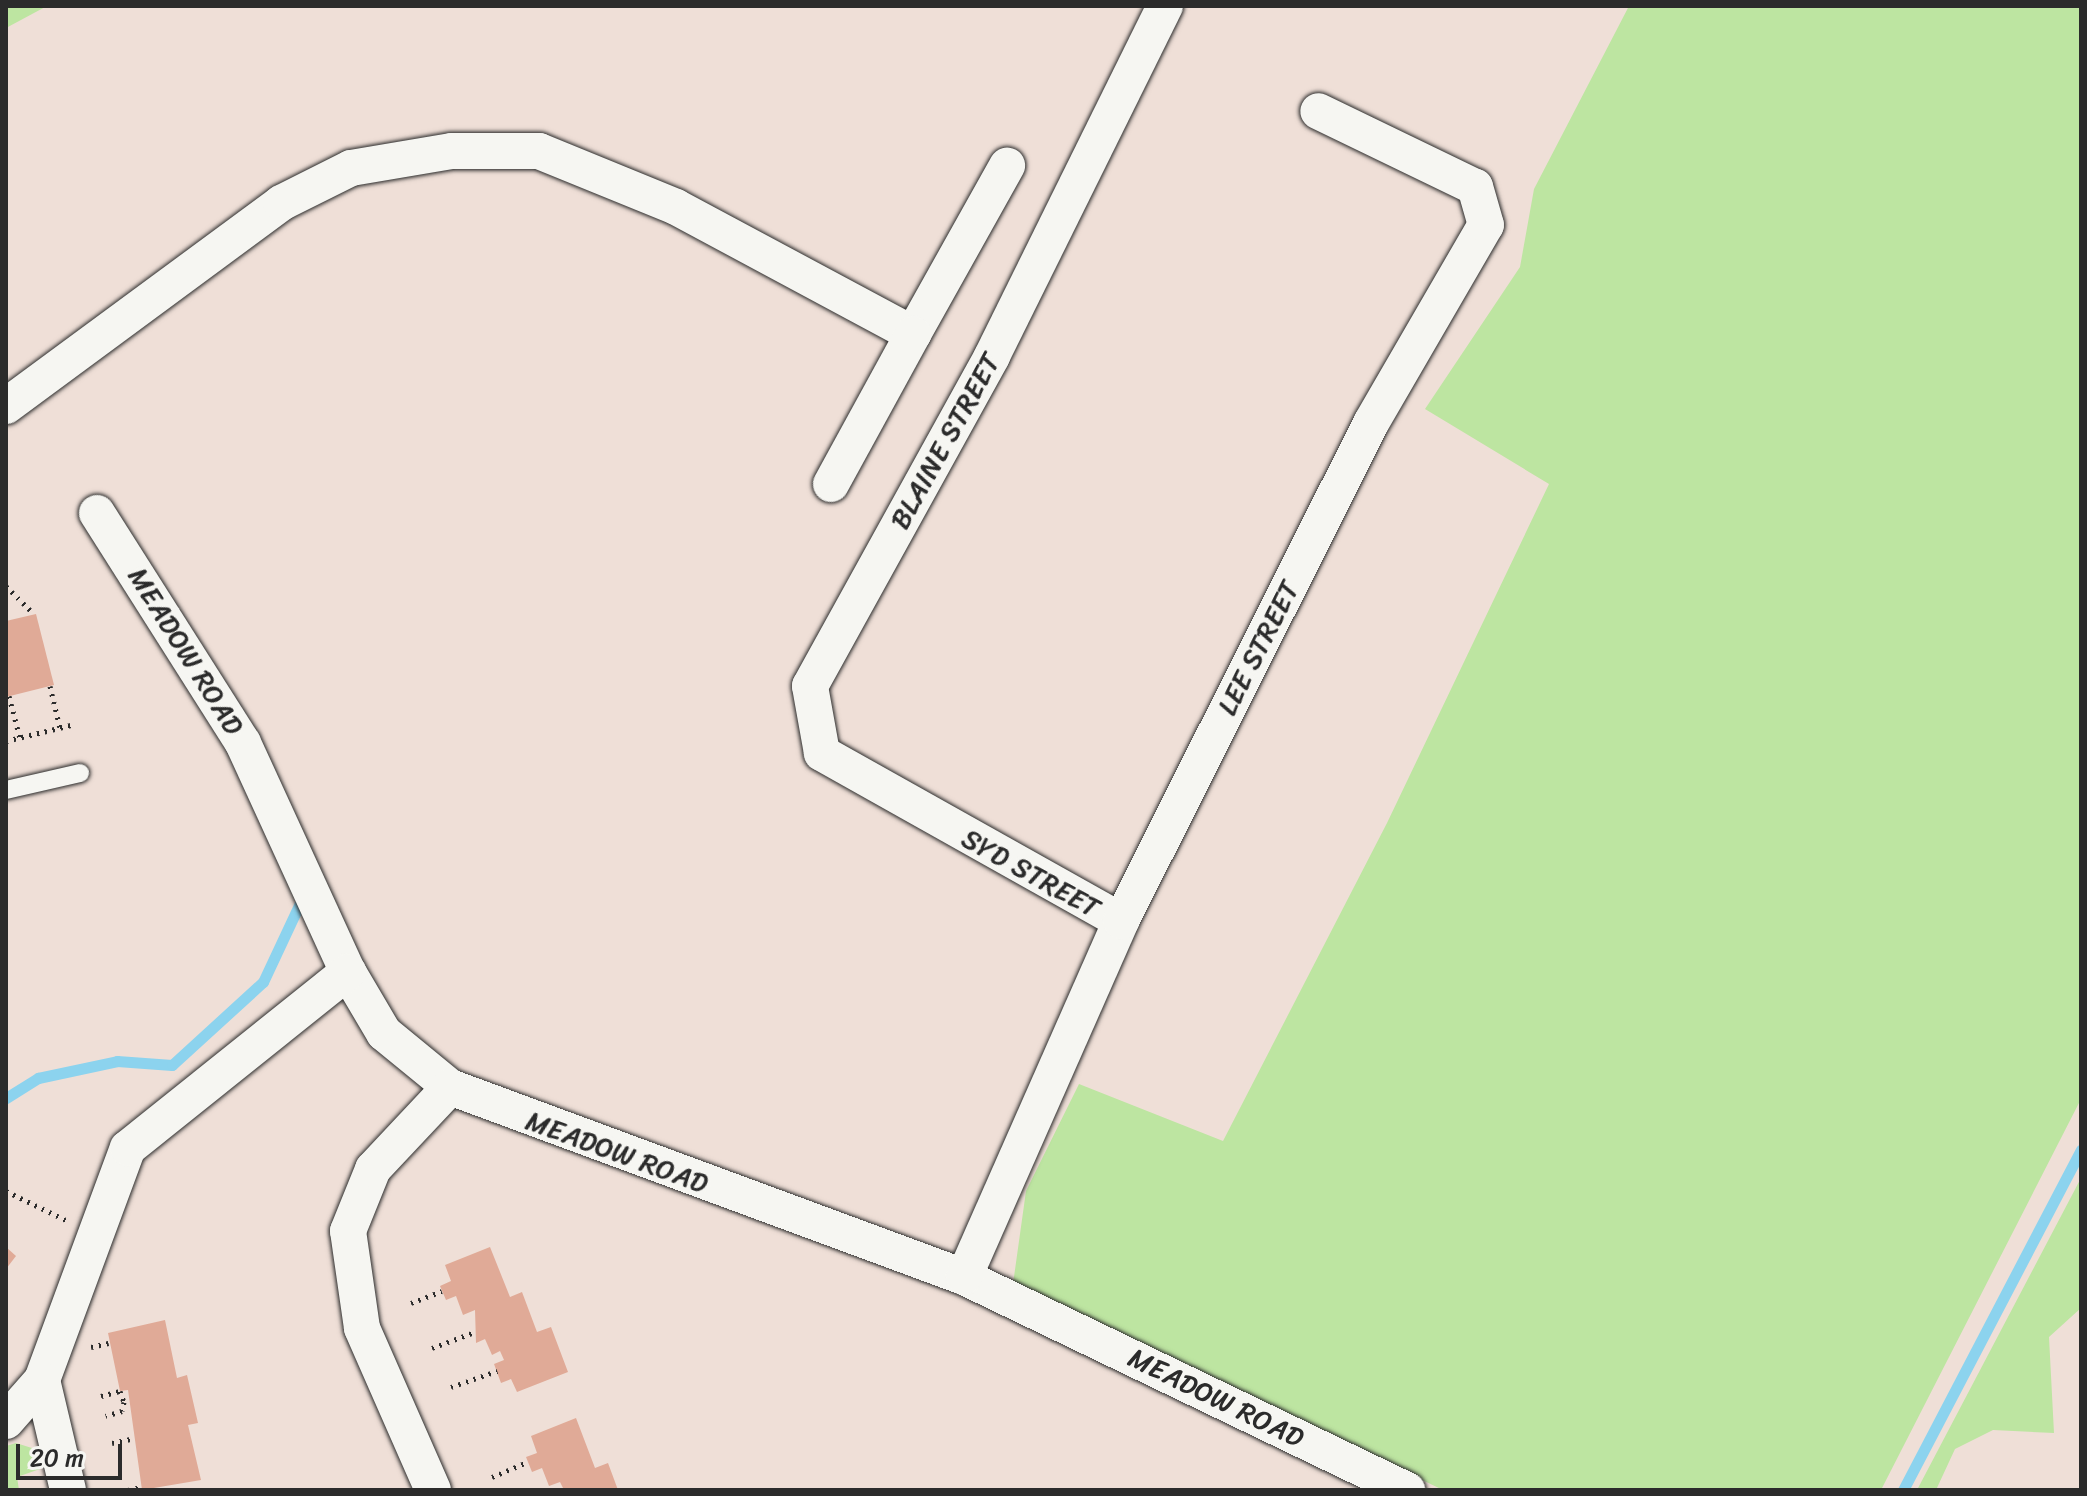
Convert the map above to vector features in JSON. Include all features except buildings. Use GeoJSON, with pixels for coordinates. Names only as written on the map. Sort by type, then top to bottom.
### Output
{"type":"FeatureCollection","features":[{"type":"Feature","properties":{"kind":"street","name":"BLAINE STREET"},"geometry":{"type":"LineString","coordinates":[[942,824],[822,753],[810,686],[992,356],[1165,6]]}},
{"type":"Feature","properties":{"kind":"street","name":"LEE STREET"},"geometry":{"type":"LineString","coordinates":[[964,1277],[1121,921],[1371,423],[1486,225],[1475,187],[1318,111]]}},
{"type":"Feature","properties":{"kind":"street"},"geometry":{"type":"LineString","coordinates":[[6,406],[281,203],[351,168],[452,151],[539,151],[676,207],[913,334]]}},
{"type":"Feature","properties":{"kind":"street"},"geometry":{"type":"LineString","coordinates":[[831,484],[1007,166]]}},
{"type":"Feature","properties":{"kind":"street","name":"MEADOW ROAD"},"geometry":{"type":"LineString","coordinates":[[97,513],[243,743],[348,972],[384,1033],[450,1087],[964,1277],[1407,1490]]}},
{"type":"Feature","properties":{"kind":"street","name":"SYD STREET"},"geometry":{"type":"LineString","coordinates":[[942,824],[1121,921]]}},
{"type":"Feature","properties":{"kind":"street"},"geometry":{"type":"LineString","coordinates":[[6,1421],[42,1380],[128,1148],[348,972]]}},
{"type":"Feature","properties":{"kind":"street"},"geometry":{"type":"LineString","coordinates":[[433,1490],[362,1328],[348,1231],[373,1169],[450,1087]]}},
{"type":"Feature","properties":{"kind":"street"},"geometry":{"type":"LineString","coordinates":[[42,1380],[68,1490]]}},
{"type":"Feature","properties":{"kind":"lane"},"geometry":{"type":"LineString","coordinates":[[6,790],[80,773]]}},
{"type":"Feature","properties":{"kind":"path"},"geometry":{"type":"LineString","coordinates":[[6,586],[34,614]]}},
{"type":"Feature","properties":{"kind":"path"},"geometry":{"type":"LineString","coordinates":[[50,686],[60,728]]}},
{"type":"Feature","properties":{"kind":"path"},"geometry":{"type":"LineString","coordinates":[[9,696],[20,738]]}},
{"type":"Feature","properties":{"kind":"path"},"geometry":{"type":"LineString","coordinates":[[6,741],[71,725]]}},
{"type":"Feature","properties":{"kind":"path"},"geometry":{"type":"LineString","coordinates":[[6,1191],[42,1212],[98,1228]]}},
{"type":"Feature","properties":{"kind":"path"},"geometry":{"type":"LineString","coordinates":[[411,1303],[442,1291]]}},
{"type":"Feature","properties":{"kind":"path"},"geometry":{"type":"LineString","coordinates":[[432,1348],[472,1333]]}},
{"type":"Feature","properties":{"kind":"path"},"geometry":{"type":"LineString","coordinates":[[90,1347],[109,1343]]}},
{"type":"Feature","properties":{"kind":"path"},"geometry":{"type":"LineString","coordinates":[[451,1387],[497,1371]]}},
{"type":"Feature","properties":{"kind":"path"},"geometry":{"type":"LineString","coordinates":[[101,1396],[120,1391],[124,1402],[122,1411],[106,1416]]}},
{"type":"Feature","properties":{"kind":"path"},"geometry":{"type":"LineString","coordinates":[[112,1443],[131,1439]]}},
{"type":"Feature","properties":{"kind":"path"},"geometry":{"type":"LineString","coordinates":[[492,1477],[528,1462]]}},
{"type":"Feature","properties":{"kind":"path"},"geometry":{"type":"LineString","coordinates":[[128,1490],[141,1487]]}},
{"type":"Feature","properties":{"kind":"green space"},"geometry":{"type":"Polygon","coordinates":[[[6,6],[47,6],[6,28],[6,6]]]}},
{"type":"Feature","properties":{"kind":"green space"},"geometry":{"type":"Polygon","coordinates":[[[1629,6],[2081,6],[2081,1099],[1881,1490],[1443,1490],[1013,1284],[1026,1191],[1079,1084],[1223,1141],[1387,823],[1549,484],[1425,409],[1520,267],[1534,189],[1629,6]]]}},
{"type":"Feature","properties":{"kind":"green space"},"geometry":{"type":"Polygon","coordinates":[[[2081,1178],[2081,1308],[2049,1337],[2054,1433],[1993,1430],[1955,1449],[1936,1490],[1917,1490],[2081,1178]]]}},
{"type":"Feature","properties":{"kind":"green space"},"geometry":{"type":"Polygon","coordinates":[[[16,1443],[35,1449],[40,1469],[17,1477],[19,1490],[6,1490],[6,1446],[16,1443]]]}},
{"type":"Feature","properties":{"kind":"waterway"},"geometry":{"type":"LineString","coordinates":[[6,1098],[38,1078],[117,1061],[172,1065],[263,982],[299,905]]}},
{"type":"Feature","properties":{"kind":"waterway"},"geometry":{"type":"LineString","coordinates":[[1903,1490],[2081,1150]]}}]}
